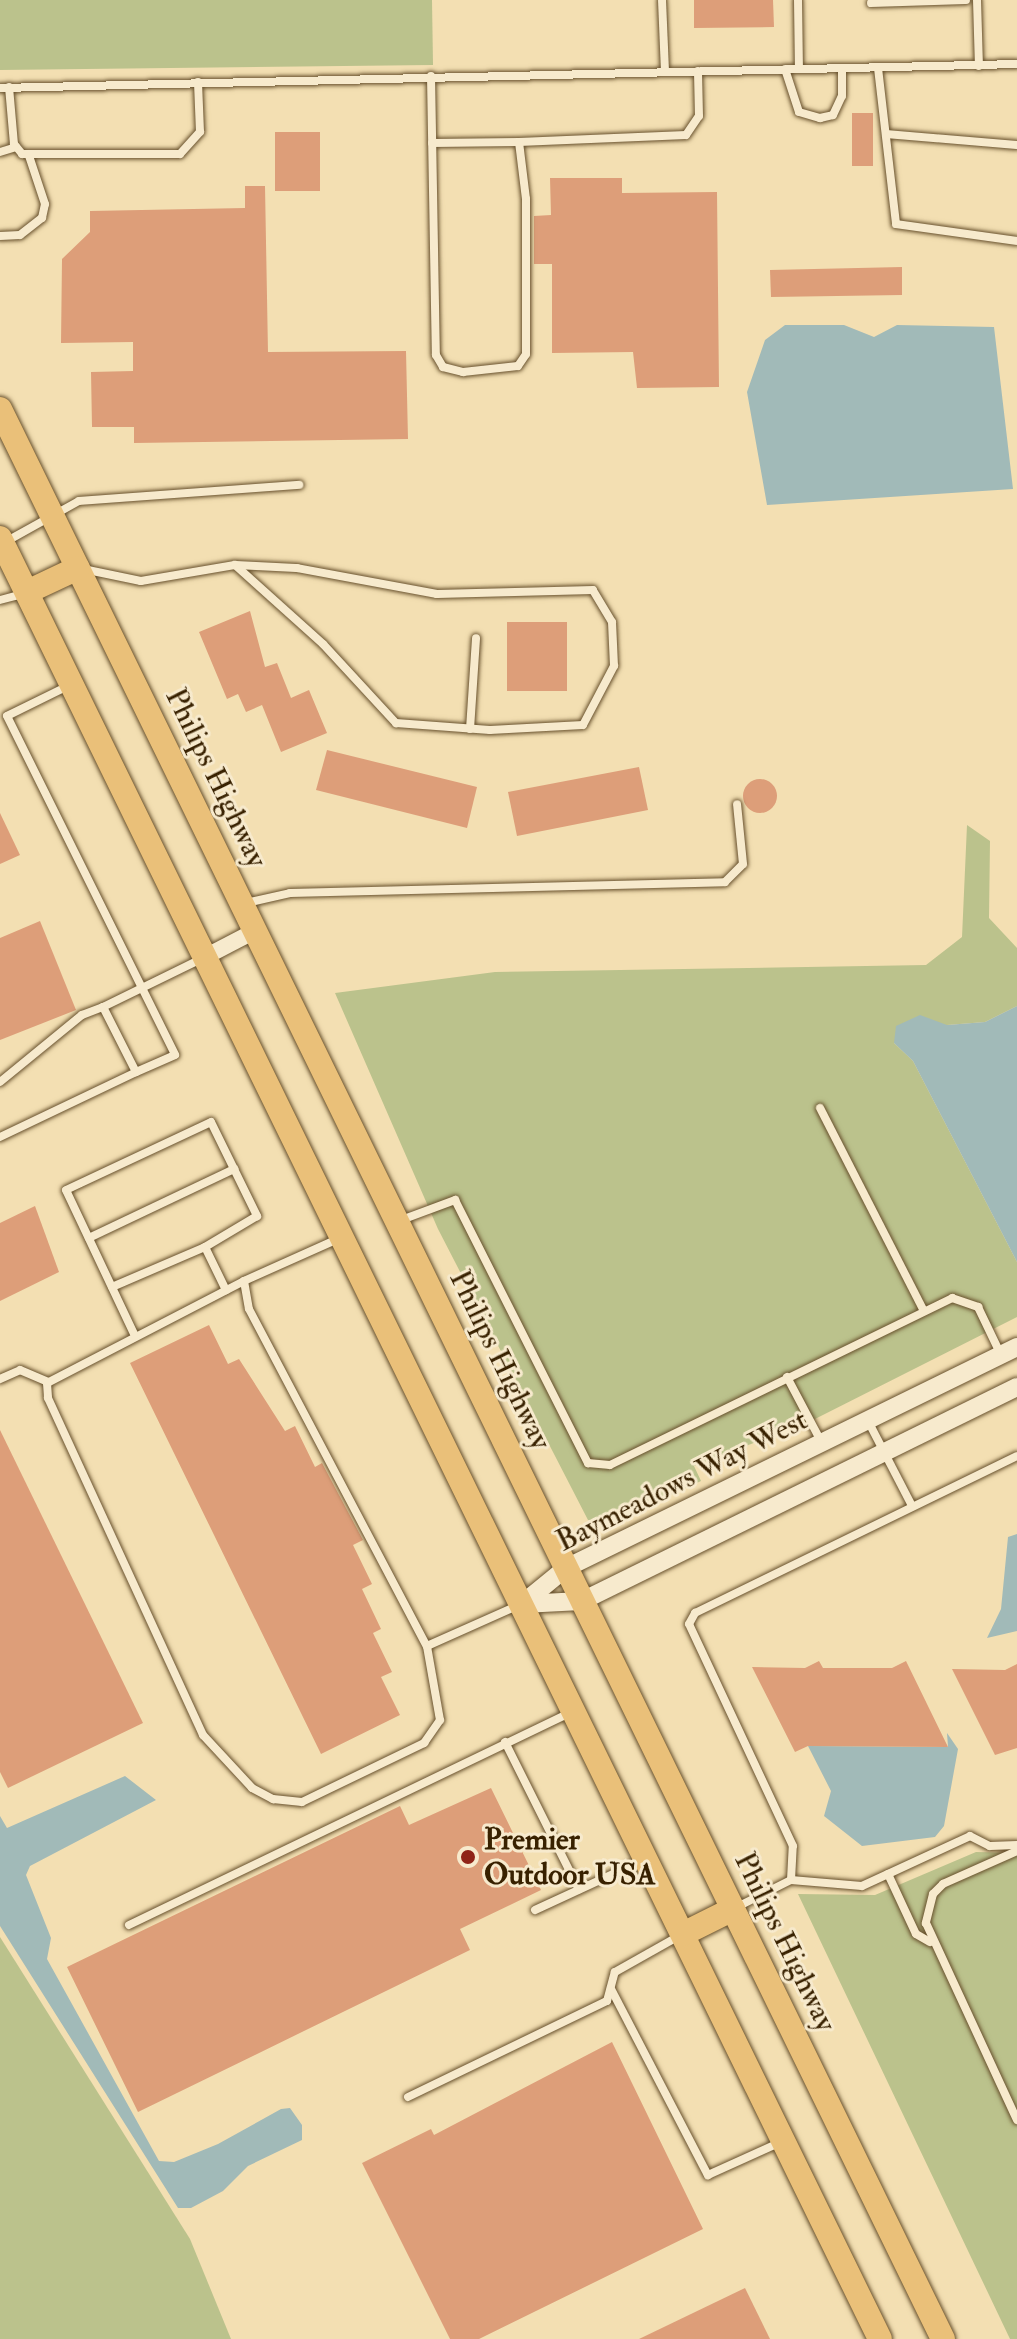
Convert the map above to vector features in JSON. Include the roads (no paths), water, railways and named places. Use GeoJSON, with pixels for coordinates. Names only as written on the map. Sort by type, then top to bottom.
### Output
{"type":"FeatureCollection","features":[{"type":"Feature","properties":{"kind":"main road","name":"Philips Highway"},"geometry":{"type":"LineString","coordinates":[[0,409],[943,2339]]}},
{"type":"Feature","properties":{"kind":"main road"},"geometry":{"type":"LineString","coordinates":[[1,540],[880,2339]]}},
{"type":"Feature","properties":{"kind":"main road"},"geometry":{"type":"LineString","coordinates":[[27,592],[78,568]]}},
{"type":"Feature","properties":{"kind":"main road"},"geometry":{"type":"LineString","coordinates":[[683,1934],[733,1909]]}},
{"type":"Feature","properties":{"kind":"street"},"geometry":{"type":"LineString","coordinates":[[205,957],[255,931]]}},
{"type":"Feature","properties":{"kind":"street","name":"Baymeadows Way West"},"geometry":{"type":"LineString","coordinates":[[522,1604],[566,1568],[1009,1351]]}},
{"type":"Feature","properties":{"kind":"street","name":"Baymeadows Way West"},"geometry":{"type":"LineString","coordinates":[[522,1604],[582,1601],[1016,1388]]}},
{"type":"Feature","properties":{"kind":"lane"},"geometry":{"type":"LineString","coordinates":[[662,0],[665,72]]}},
{"type":"Feature","properties":{"kind":"lane"},"geometry":{"type":"LineString","coordinates":[[798,0],[799,69]]}},
{"type":"Feature","properties":{"kind":"lane"},"geometry":{"type":"LineString","coordinates":[[871,3],[966,0]]}},
{"type":"Feature","properties":{"kind":"lane"},"geometry":{"type":"LineString","coordinates":[[977,0],[979,66]]}},
{"type":"Feature","properties":{"kind":"lane"},"geometry":{"type":"LineString","coordinates":[[198,82],[200,132],[180,154],[29,156],[16,147],[5,88],[198,82],[431,76],[1017,64]]}},
{"type":"Feature","properties":{"kind":"lane"},"geometry":{"type":"LineString","coordinates":[[878,68],[896,224],[1017,241]]}},
{"type":"Feature","properties":{"kind":"lane"},"geometry":{"type":"LineString","coordinates":[[785,69],[799,112],[820,118],[833,115],[842,96],[842,69]]}},
{"type":"Feature","properties":{"kind":"lane"},"geometry":{"type":"LineString","coordinates":[[432,143],[686,135],[699,116],[698,71]]}},
{"type":"Feature","properties":{"kind":"lane"},"geometry":{"type":"LineString","coordinates":[[431,76],[436,355],[443,367],[463,372],[518,366],[526,354],[519,142]]}},
{"type":"Feature","properties":{"kind":"lane"},"geometry":{"type":"LineString","coordinates":[[886,134],[1017,145]]}},
{"type":"Feature","properties":{"kind":"lane"},"geometry":{"type":"LineString","coordinates":[[0,152],[16,147]]}},
{"type":"Feature","properties":{"kind":"lane"},"geometry":{"type":"LineString","coordinates":[[0,236],[20,235],[42,218],[45,204],[29,156]]}},
{"type":"Feature","properties":{"kind":"lane"},"geometry":{"type":"LineString","coordinates":[[1,540],[79,501],[132,494],[299,485]]}},
{"type":"Feature","properties":{"kind":"lane"},"geometry":{"type":"LineString","coordinates":[[78,568],[141,581],[235,565],[297,568],[437,594],[593,590],[612,622],[614,666],[583,725],[470,729],[396,723],[323,644],[235,565]]}},
{"type":"Feature","properties":{"kind":"lane"},"geometry":{"type":"LineString","coordinates":[[0,600],[27,592]]}},
{"type":"Feature","properties":{"kind":"lane"},"geometry":{"type":"LineString","coordinates":[[470,729],[476,638]]}},
{"type":"Feature","properties":{"kind":"lane"},"geometry":{"type":"LineString","coordinates":[[0,1137],[175,1055],[144,987],[4,717],[72,684]]}},
{"type":"Feature","properties":{"kind":"lane"},"geometry":{"type":"LineString","coordinates":[[242,904],[290,893],[725,882],[743,864],[737,804]]}},
{"type":"Feature","properties":{"kind":"lane"},"geometry":{"type":"LineString","coordinates":[[0,1082],[82,1015],[205,957]]}},
{"type":"Feature","properties":{"kind":"lane"},"geometry":{"type":"LineString","coordinates":[[103,1007],[136,1072]]}},
{"type":"Feature","properties":{"kind":"lane"},"geometry":{"type":"LineString","coordinates":[[820,1108],[924,1311]]}},
{"type":"Feature","properties":{"kind":"lane"},"geometry":{"type":"LineString","coordinates":[[112,1287],[205,1247],[257,1216],[211,1122],[66,1190],[135,1336]]}},
{"type":"Feature","properties":{"kind":"lane"},"geometry":{"type":"LineString","coordinates":[[89,1238],[234,1169]]}},
{"type":"Feature","properties":{"kind":"lane"},"geometry":{"type":"LineString","coordinates":[[397,1221],[455,1200],[588,1463],[610,1465],[952,1298],[978,1307],[1009,1351]]}},
{"type":"Feature","properties":{"kind":"lane"},"geometry":{"type":"LineString","coordinates":[[48,1382],[244,1281],[343,1236]]}},
{"type":"Feature","properties":{"kind":"lane"},"geometry":{"type":"LineString","coordinates":[[205,1247],[226,1290]]}},
{"type":"Feature","properties":{"kind":"lane"},"geometry":{"type":"LineString","coordinates":[[48,1382],[48,1398],[203,1735],[252,1788],[273,1799],[302,1802],[424,1743],[440,1720],[427,1646],[249,1309],[244,1281]]}},
{"type":"Feature","properties":{"kind":"lane"},"geometry":{"type":"LineString","coordinates":[[0,1379],[20,1370],[48,1382]]}},
{"type":"Feature","properties":{"kind":"lane"},"geometry":{"type":"LineString","coordinates":[[787,1377],[822,1443]]}},
{"type":"Feature","properties":{"kind":"lane"},"geometry":{"type":"LineString","coordinates":[[868,1420],[912,1506]]}},
{"type":"Feature","properties":{"kind":"lane"},"geometry":{"type":"LineString","coordinates":[[791,1880],[793,1846],[689,1624],[695,1613],[1017,1456]]}},
{"type":"Feature","properties":{"kind":"lane"},"geometry":{"type":"LineString","coordinates":[[427,1646],[522,1604]]}},
{"type":"Feature","properties":{"kind":"lane"},"geometry":{"type":"LineString","coordinates":[[129,1925],[574,1711]]}},
{"type":"Feature","properties":{"kind":"lane"},"geometry":{"type":"LineString","coordinates":[[505,1742],[579,1890]]}},
{"type":"Feature","properties":{"kind":"lane"},"geometry":{"type":"LineString","coordinates":[[733,1909],[791,1880],[862,1886],[970,1836],[990,1846],[1017,1848]]}},
{"type":"Feature","properties":{"kind":"lane"},"geometry":{"type":"LineString","coordinates":[[1017,1848],[933,1894],[926,1923],[930,1942],[1017,2120]]}},
{"type":"Feature","properties":{"kind":"lane"},"geometry":{"type":"LineString","coordinates":[[535,1910],[646,1859]]}},
{"type":"Feature","properties":{"kind":"lane"},"geometry":{"type":"LineString","coordinates":[[888,1874],[916,1934],[930,1942]]}},
{"type":"Feature","properties":{"kind":"lane"},"geometry":{"type":"LineString","coordinates":[[408,2097],[607,2001],[615,1972],[683,1934]]}},
{"type":"Feature","properties":{"kind":"lane"},"geometry":{"type":"LineString","coordinates":[[610,1988],[708,2175],[783,2141]]}},
{"type":"Feature","properties":{"kind":"water"},"geometry":{"type":"Polygon","coordinates":[[[785,325],[844,325],[874,337],[897,325],[994,327],[1013,489],[767,505],[747,392],[765,340],[785,325]]]}},
{"type":"Feature","properties":{"kind":"water"},"geometry":{"type":"Polygon","coordinates":[[[1017,1006],[1017,1262],[913,1061],[894,1043],[896,1026],[920,1015],[947,1025],[985,1022],[1017,1006]]]}},
{"type":"Feature","properties":{"kind":"water"},"geometry":{"type":"Polygon","coordinates":[[[1017,1534],[1017,1631],[987,1638],[1001,1609],[1008,1537],[1017,1534]]]}},
{"type":"Feature","properties":{"kind":"water"},"geometry":{"type":"Polygon","coordinates":[[[947,1733],[958,1749],[944,1826],[935,1837],[862,1846],[824,1816],[831,1791],[808,1746],[948,1747],[947,1733]]]}},
{"type":"Feature","properties":{"kind":"water"},"geometry":{"type":"Polygon","coordinates":[[[125,1776],[156,1800],[30,1866],[26,1875],[51,1938],[47,1959],[159,2161],[174,2162],[218,2144],[281,2109],[290,2108],[302,2125],[302,2140],[248,2166],[223,2191],[191,2208],[178,2208],[0,1926],[0,1816],[7,1828],[125,1776]]]}},
{"type":"Feature","properties":{"kind":"place","name":"Premier Outdoor USA"},"geometry":{"type":"Point","coordinates":[468,1857]}}]}
